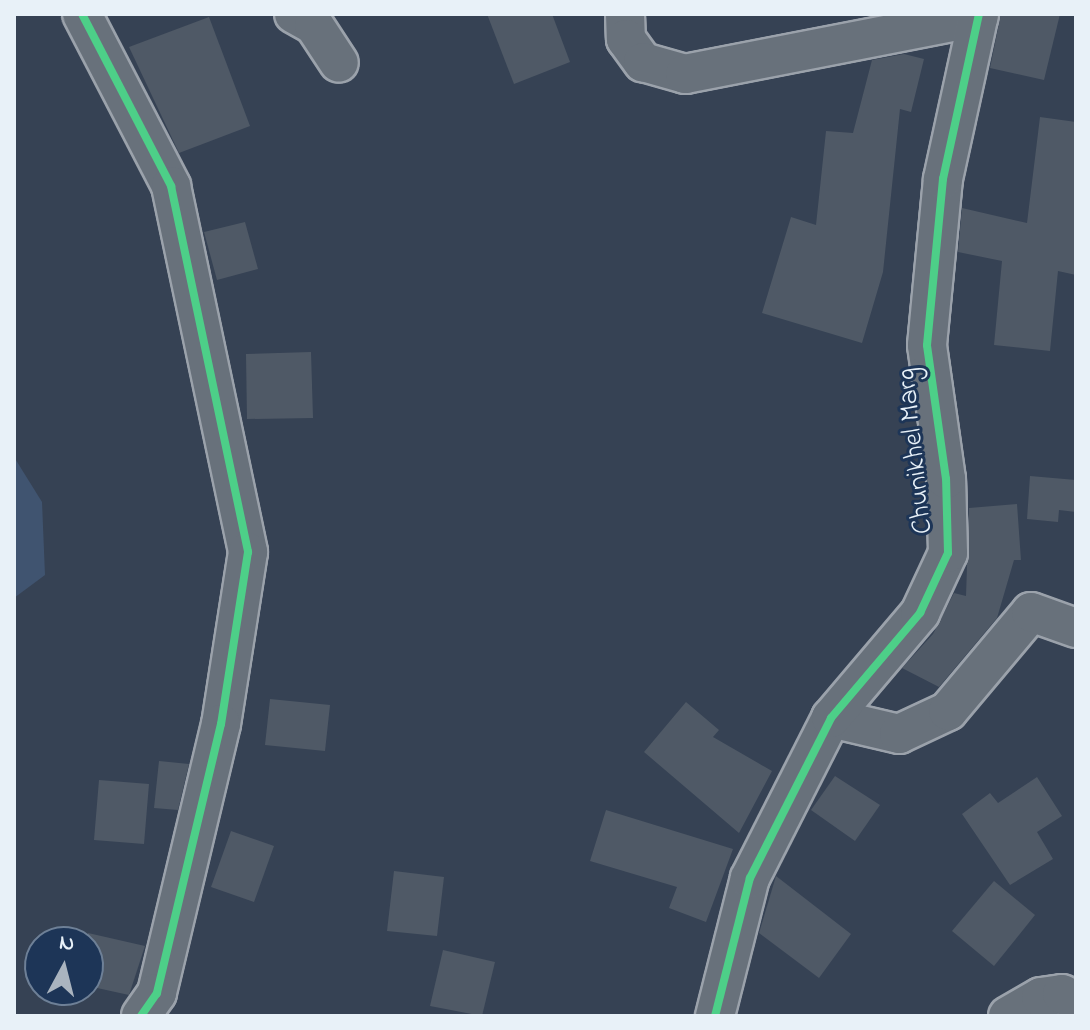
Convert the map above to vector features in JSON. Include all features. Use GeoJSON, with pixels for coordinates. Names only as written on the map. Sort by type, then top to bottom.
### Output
{"type":"FeatureCollection","features":[{"type":"Feature","properties":{"kind":"street"},"geometry":{"type":"LineString","coordinates":[[82,14],[171,186],[248,552],[221,724],[157,993],[141,1016]]}},
{"type":"Feature","properties":{"kind":"street"},"geometry":{"type":"LineString","coordinates":[[294,14],[314,25],[339,63]]}},
{"type":"Feature","properties":{"kind":"street"},"geometry":{"type":"LineString","coordinates":[[625,14],[626,39],[643,62],[685,74],[979,15]]}},
{"type":"Feature","properties":{"kind":"street","name":"Chunikhel Marg"},"geometry":{"type":"LineString","coordinates":[[715,1016],[750,878],[831,718],[920,613],[948,553],[946,479],[927,345],[943,179],[979,15]]}},
{"type":"Feature","properties":{"kind":"street"},"geometry":{"type":"LineString","coordinates":[[831,718],[899,734],[948,711],[1031,612],[1076,628]]}},
{"type":"Feature","properties":{"kind":"street"},"geometry":{"type":"LineString","coordinates":[[1008,1016],[1041,997],[1062,994],[1076,1001]]}},
{"type":"Feature","properties":{"kind":"shaded area"},"geometry":{"type":"Polygon","coordinates":[[[14,457],[42,502],[45,575],[14,598],[14,457]]]}},
{"type":"Feature","properties":{"kind":"building"},"geometry":{"type":"Polygon","coordinates":[[[487,14],[552,14],[570,62],[514,84],[487,14]]]}},
{"type":"Feature","properties":{"kind":"building"},"geometry":{"type":"Polygon","coordinates":[[[1001,14],[1060,14],[1044,80],[990,68],[1001,14]]]}},
{"type":"Feature","properties":{"kind":"building"},"geometry":{"type":"Polygon","coordinates":[[[209,17],[250,126],[179,153],[129,47],[209,17]]]}},
{"type":"Feature","properties":{"kind":"building"},"geometry":{"type":"Polygon","coordinates":[[[904,54],[924,59],[911,112],[900,109],[883,272],[862,343],[762,313],[791,217],[816,225],[826,131],[853,133],[872,60],[904,54]]]}},
{"type":"Feature","properties":{"kind":"building"},"geometry":{"type":"Polygon","coordinates":[[[1040,117],[1076,122],[1076,275],[1058,271],[1050,351],[994,345],[1002,261],[958,252],[962,208],[1027,223],[1040,117]]]}},
{"type":"Feature","properties":{"kind":"building"},"geometry":{"type":"Polygon","coordinates":[[[245,222],[258,269],[217,280],[204,232],[245,222]]]}},
{"type":"Feature","properties":{"kind":"building"},"geometry":{"type":"Polygon","coordinates":[[[311,352],[313,418],[247,419],[246,354],[311,352]]]}},
{"type":"Feature","properties":{"kind":"building"},"geometry":{"type":"Polygon","coordinates":[[[1030,476],[1076,480],[1076,512],[1059,510],[1058,522],[1027,519],[1030,476]]]}},
{"type":"Feature","properties":{"kind":"building"},"geometry":{"type":"Polygon","coordinates":[[[1017,504],[1021,560],[1014,560],[997,618],[939,687],[902,668],[933,634],[954,593],[966,596],[969,508],[1017,504]]]}},
{"type":"Feature","properties":{"kind":"building"},"geometry":{"type":"Polygon","coordinates":[[[270,699],[330,705],[325,751],[265,745],[270,699]]]}},
{"type":"Feature","properties":{"kind":"building"},"geometry":{"type":"Polygon","coordinates":[[[686,702],[719,730],[713,737],[772,771],[739,833],[644,752],[686,702]]]}},
{"type":"Feature","properties":{"kind":"building"},"geometry":{"type":"Polygon","coordinates":[[[159,761],[189,764],[178,810],[154,808],[159,761]]]}},
{"type":"Feature","properties":{"kind":"building"},"geometry":{"type":"Polygon","coordinates":[[[835,776],[880,805],[855,841],[811,810],[835,776]]]}},
{"type":"Feature","properties":{"kind":"building"},"geometry":{"type":"Polygon","coordinates":[[[1037,777],[1062,816],[1037,832],[1053,859],[1010,885],[962,814],[990,793],[998,803],[1037,777]]]}},
{"type":"Feature","properties":{"kind":"building"},"geometry":{"type":"Polygon","coordinates":[[[99,780],[149,784],[144,844],[94,840],[99,780]]]}},
{"type":"Feature","properties":{"kind":"building"},"geometry":{"type":"Polygon","coordinates":[[[606,810],[733,849],[706,922],[669,908],[677,887],[590,861],[606,810]]]}},
{"type":"Feature","properties":{"kind":"building"},"geometry":{"type":"Polygon","coordinates":[[[231,831],[274,846],[254,902],[211,887],[231,831]]]}},
{"type":"Feature","properties":{"kind":"building"},"geometry":{"type":"Polygon","coordinates":[[[394,871],[444,877],[437,936],[387,931],[394,871]]]}},
{"type":"Feature","properties":{"kind":"building"},"geometry":{"type":"Polygon","coordinates":[[[776,876],[851,934],[819,978],[759,933],[776,876]]]}},
{"type":"Feature","properties":{"kind":"building"},"geometry":{"type":"Polygon","coordinates":[[[994,881],[1035,915],[994,966],[952,931],[994,881]]]}},
{"type":"Feature","properties":{"kind":"building"},"geometry":{"type":"Polygon","coordinates":[[[104,937],[145,946],[129,995],[104,990],[104,937]]]}},
{"type":"Feature","properties":{"kind":"building"},"geometry":{"type":"Polygon","coordinates":[[[443,950],[495,962],[482,1016],[430,1006],[443,950]]]}},
{"type":"Feature","properties":{"kind":"cycle path"},"geometry":{"type":"LineString","coordinates":[[82,14],[171,186],[248,552],[221,724],[157,993],[141,1016]]}},
{"type":"Feature","properties":{"kind":"cycle path"},"geometry":{"type":"LineString","coordinates":[[715,1016],[750,878],[831,718],[920,613],[948,553],[946,479],[927,345],[943,179],[979,14]]}}]}
